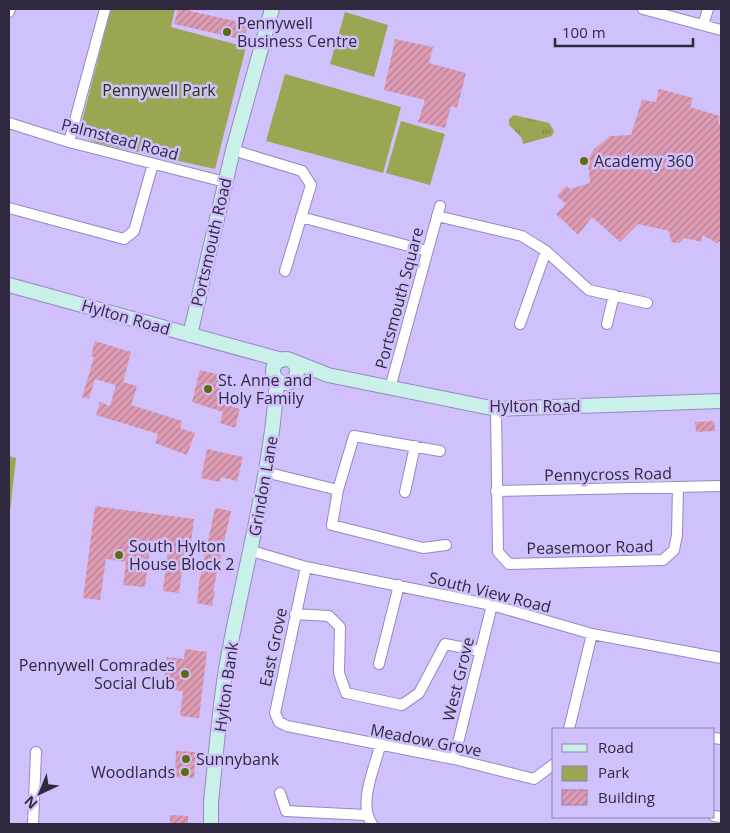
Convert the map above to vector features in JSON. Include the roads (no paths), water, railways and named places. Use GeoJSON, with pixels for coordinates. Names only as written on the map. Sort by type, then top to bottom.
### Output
{"type":"FeatureCollection","features":[{"type":"Feature","properties":{"kind":"street"},"geometry":{"type":"LineString","coordinates":[[69,142],[105,9]]}},
{"type":"Feature","properties":{"kind":"street","name":"Portsmouth Road"},"geometry":{"type":"LineString","coordinates":[[190,335],[233,150],[272,9]]}},
{"type":"Feature","properties":{"kind":"street"},"geometry":{"type":"LineString","coordinates":[[643,9],[721,30]]}},
{"type":"Feature","properties":{"kind":"street"},"geometry":{"type":"LineString","coordinates":[[703,25],[708,9]]}},
{"type":"Feature","properties":{"kind":"street","name":"Palmstead Road"},"geometry":{"type":"LineString","coordinates":[[9,123],[69,142],[225,182]]}},
{"type":"Feature","properties":{"kind":"street"},"geometry":{"type":"LineString","coordinates":[[233,150],[302,172],[311,185],[286,271]]}},
{"type":"Feature","properties":{"kind":"street"},"geometry":{"type":"LineString","coordinates":[[9,208],[124,239],[134,231],[153,164]]}},
{"type":"Feature","properties":{"kind":"street","name":"Portsmouth Square"},"geometry":{"type":"LineString","coordinates":[[390,388],[438,211],[522,236],[546,251],[590,290],[647,303]]}},
{"type":"Feature","properties":{"kind":"street"},"geometry":{"type":"LineString","coordinates":[[301,217],[427,251]]}},
{"type":"Feature","properties":{"kind":"street"},"geometry":{"type":"LineString","coordinates":[[520,324],[546,251]]}},
{"type":"Feature","properties":{"kind":"street","name":"Hylton Road"},"geometry":{"type":"LineString","coordinates":[[9,285],[243,350],[286,360],[321,373],[496,409],[721,401]]}},
{"type":"Feature","properties":{"kind":"street"},"geometry":{"type":"LineString","coordinates":[[607,324],[614,295]]}},
{"type":"Feature","properties":{"kind":"street","name":"Hylton Road"},"geometry":{"type":"LineString","coordinates":[[243,350],[275,377]]}},
{"type":"Feature","properties":{"kind":"street"},"geometry":{"type":"LineString","coordinates":[[286,360],[297,370],[293,380],[286,384],[275,377],[275,364],[286,360]]}},
{"type":"Feature","properties":{"kind":"street","name":"Hylton Road"},"geometry":{"type":"LineString","coordinates":[[293,380],[321,373]]}},
{"type":"Feature","properties":{"kind":"street","name":"Grindon Lane"},"geometry":{"type":"LineString","coordinates":[[252,551],[274,421],[275,377]]}},
{"type":"Feature","properties":{"kind":"street","name":"Grindon Lane"},"geometry":{"type":"LineString","coordinates":[[274,421],[293,380]]}},
{"type":"Feature","properties":{"kind":"street","name":"Peasemoor Road"},"geometry":{"type":"LineString","coordinates":[[496,409],[498,552],[509,564],[663,560],[674,550],[677,536],[678,488]]}},
{"type":"Feature","properties":{"kind":"street"},"geometry":{"type":"LineString","coordinates":[[440,451],[354,436],[338,490],[332,525],[423,548],[446,545]]}},
{"type":"Feature","properties":{"kind":"street"},"geometry":{"type":"LineString","coordinates":[[405,492],[415,446]]}},
{"type":"Feature","properties":{"kind":"street"},"geometry":{"type":"LineString","coordinates":[[265,472],[338,490]]}},
{"type":"Feature","properties":{"kind":"street","name":"Pennycross Road"},"geometry":{"type":"LineString","coordinates":[[496,490],[721,486]]}},
{"type":"Feature","properties":{"kind":"street","name":"South View Road"},"geometry":{"type":"LineString","coordinates":[[252,551],[306,568],[492,605],[592,634],[721,658]]}},
{"type":"Feature","properties":{"kind":"street","name":"Hylton Bank"},"geometry":{"type":"LineString","coordinates":[[210,824],[227,665],[252,551]]}},
{"type":"Feature","properties":{"kind":"street","name":"East Grove"},"geometry":{"type":"LineString","coordinates":[[287,726],[279,722],[275,713],[306,568]]}},
{"type":"Feature","properties":{"kind":"street"},"geometry":{"type":"LineString","coordinates":[[379,664],[399,585]]}},
{"type":"Feature","properties":{"kind":"street","name":"West Grove"},"geometry":{"type":"LineString","coordinates":[[454,759],[492,605]]}},
{"type":"Feature","properties":{"kind":"street"},"geometry":{"type":"LineString","coordinates":[[295,614],[329,616],[340,627],[339,672],[346,692],[402,705],[419,693],[445,644],[480,651]]}},
{"type":"Feature","properties":{"kind":"street"},"geometry":{"type":"LineString","coordinates":[[569,728],[592,634]]}},
{"type":"Feature","properties":{"kind":"street","name":"Meadow Grove"},"geometry":{"type":"LineString","coordinates":[[287,726],[380,746],[454,759],[534,779],[552,766]]}},
{"type":"Feature","properties":{"kind":"street"},"geometry":{"type":"LineString","coordinates":[[372,824],[366,815],[366,802],[380,746]]}},
{"type":"Feature","properties":{"kind":"street"},"geometry":{"type":"LineString","coordinates":[[33,824],[36,752]]}},
{"type":"Feature","properties":{"kind":"street"},"geometry":{"type":"LineString","coordinates":[[280,793],[286,812],[366,815]]}},
{"type":"Feature","properties":{"kind":"place","name":"Pennywell Business Centre"},"geometry":{"type":"Point","coordinates":[227,32]}},
{"type":"Feature","properties":{"kind":"place","name":"Academy 360"},"geometry":{"type":"Point","coordinates":[584,161]}},
{"type":"Feature","properties":{"kind":"place","name":"St. Anne and Holy Family"},"geometry":{"type":"Point","coordinates":[208,389]}},
{"type":"Feature","properties":{"kind":"place","name":"South Hylton House Block 2"},"geometry":{"type":"Point","coordinates":[119,555]}},
{"type":"Feature","properties":{"kind":"place","name":"Pennywell Comrades Social Club"},"geometry":{"type":"Point","coordinates":[185,674]}},
{"type":"Feature","properties":{"kind":"place","name":"Sunnybank"},"geometry":{"type":"Point","coordinates":[186,759]}},
{"type":"Feature","properties":{"kind":"place","name":"Woodlands"},"geometry":{"type":"Point","coordinates":[185,772]}},
{"type":"Feature","properties":{"kind":"park label","name":"Pennywell Park"},"geometry":{"type":"Point","coordinates":[159,90]}}]}
